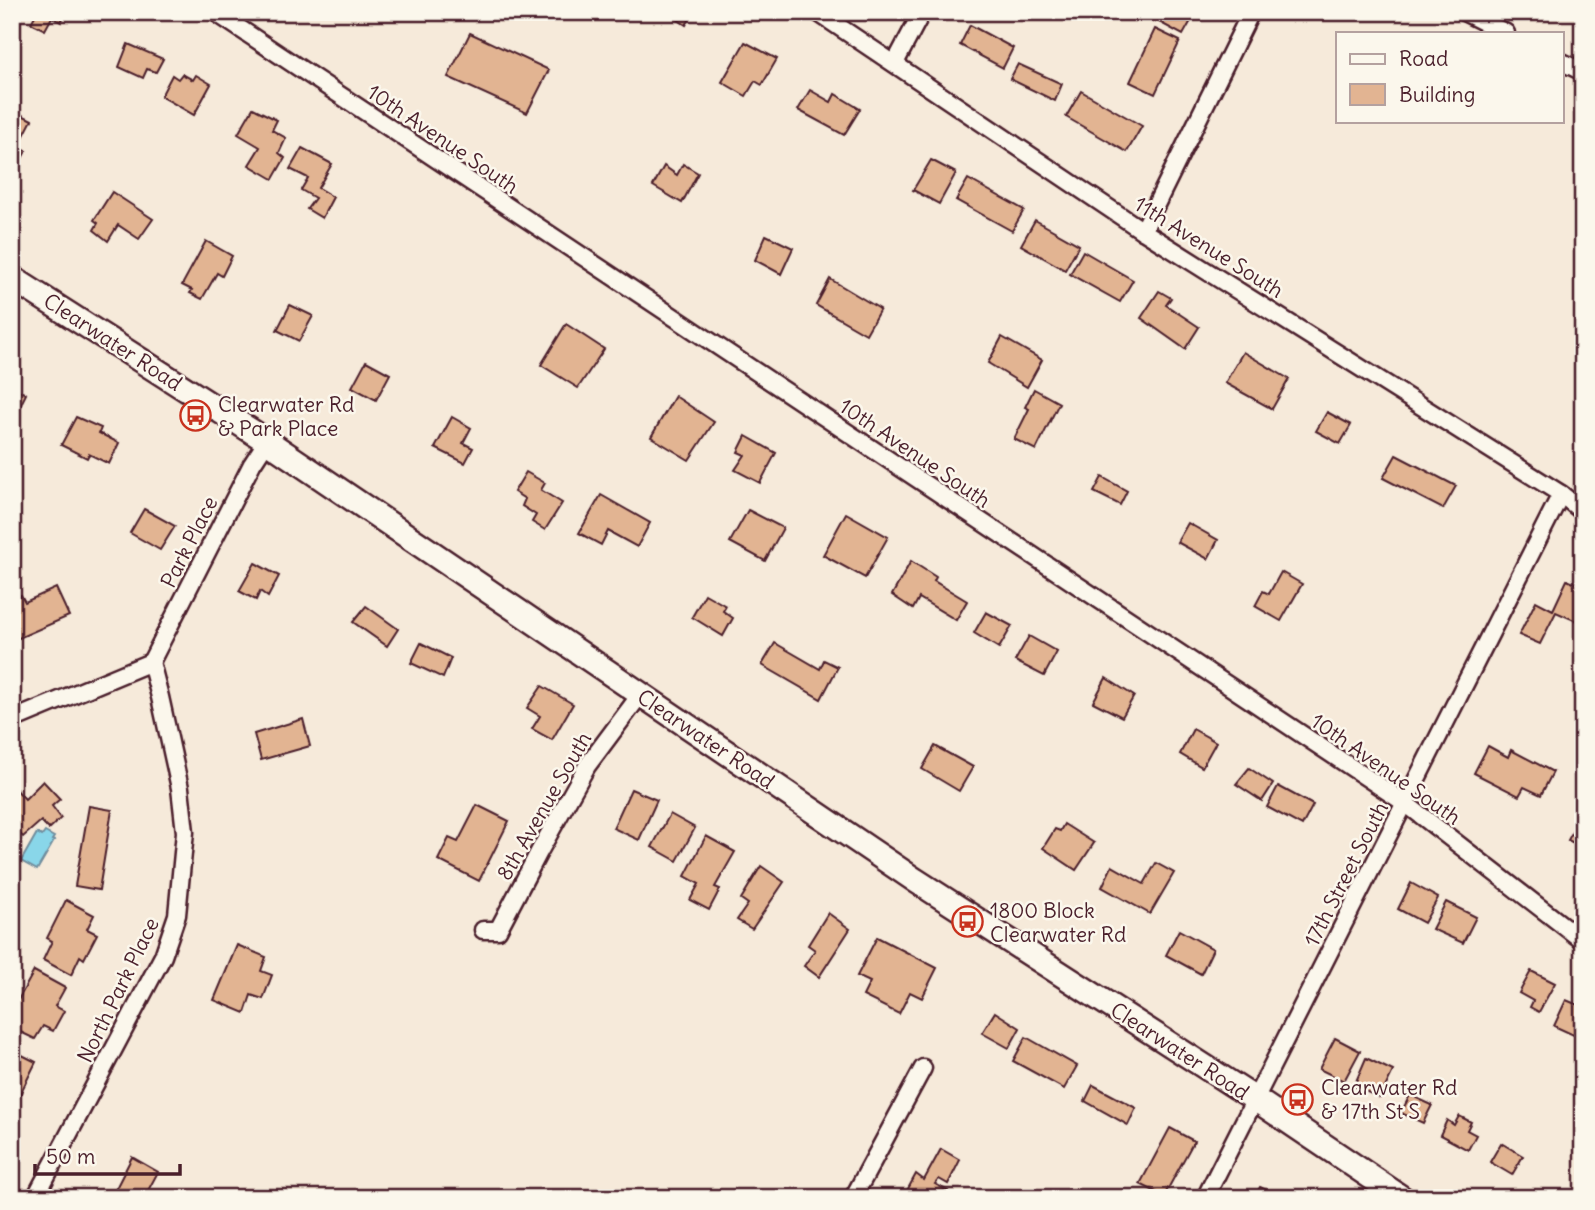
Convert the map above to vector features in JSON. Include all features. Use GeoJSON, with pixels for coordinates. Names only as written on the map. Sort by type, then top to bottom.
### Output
{"type":"FeatureCollection","features":[{"type":"Feature","properties":{"kind":"street","name":"10th Avenue South"},"geometry":{"type":"LineString","coordinates":[[215,12],[1405,803],[1583,941]]}},
{"type":"Feature","properties":{"kind":"street","name":"11th Avenue South"},"geometry":{"type":"LineString","coordinates":[[817,12],[1143,231],[1562,494],[1583,512]]}},
{"type":"Feature","properties":{"kind":"street"},"geometry":{"type":"LineString","coordinates":[[895,63],[922,12]]}},
{"type":"Feature","properties":{"kind":"street"},"geometry":{"type":"LineString","coordinates":[[1143,231],[1251,12]]}},
{"type":"Feature","properties":{"kind":"street"},"geometry":{"type":"LineString","coordinates":[[1464,12],[1504,32]]}},
{"type":"Feature","properties":{"kind":"street"},"geometry":{"type":"LineString","coordinates":[[1564,63],[1583,72]]}},
{"type":"Feature","properties":{"kind":"street","name":"Clearwater Road"},"geometry":{"type":"LineString","coordinates":[[12,278],[267,441],[915,880],[1255,1099],[1402,1198]]}},
{"type":"Feature","properties":{"kind":"street","name":"Park Place"},"geometry":{"type":"LineString","coordinates":[[151,662],[252,464],[267,441]]}},
{"type":"Feature","properties":{"kind":"street","name":"17th Street South"},"geometry":{"type":"LineString","coordinates":[[1205,1198],[1562,494]]}},
{"type":"Feature","properties":{"kind":"street"},"geometry":{"type":"LineString","coordinates":[[12,720],[151,662]]}},
{"type":"Feature","properties":{"kind":"street","name":"North Park Place"},"geometry":{"type":"LineString","coordinates":[[35,1198],[163,956],[177,915],[184,832],[180,789],[151,662]]}},
{"type":"Feature","properties":{"kind":"street","name":"8th Avenue South"},"geometry":{"type":"LineString","coordinates":[[483,930],[498,930],[587,766],[640,695]]}},
{"type":"Feature","properties":{"kind":"street"},"geometry":{"type":"LineString","coordinates":[[853,1198],[923,1068]]}},
{"type":"Feature","properties":{"kind":"water"},"geometry":{"type":"Polygon","coordinates":[[[45,832],[54,837],[54,841],[37,870],[21,861],[37,833],[42,836],[45,832]]]}},
{"type":"Feature","properties":{"kind":"building"},"geometry":{"type":"Polygon","coordinates":[[[37,12],[66,12],[61,22],[52,17],[45,30],[31,23],[37,12]]]}},
{"type":"Feature","properties":{"kind":"building"},"geometry":{"type":"Polygon","coordinates":[[[666,12],[694,12],[686,25],[666,12]]]}},
{"type":"Feature","properties":{"kind":"building"},"geometry":{"type":"Polygon","coordinates":[[[1164,12],[1196,12],[1183,35],[1159,22],[1164,12]]]}},
{"type":"Feature","properties":{"kind":"building"},"geometry":{"type":"Polygon","coordinates":[[[970,25],[1013,48],[1003,68],[960,45],[970,25]]]}},
{"type":"Feature","properties":{"kind":"building"},"geometry":{"type":"Polygon","coordinates":[[[1155,29],[1180,41],[1155,94],[1130,82],[1155,29]]]}},
{"type":"Feature","properties":{"kind":"building"},"geometry":{"type":"Polygon","coordinates":[[[470,33],[549,70],[527,113],[448,77],[470,33]]]}},
{"type":"Feature","properties":{"kind":"building"},"geometry":{"type":"Polygon","coordinates":[[[745,42],[777,59],[762,85],[755,81],[746,96],[722,82],[745,42]]]}},
{"type":"Feature","properties":{"kind":"building"},"geometry":{"type":"Polygon","coordinates":[[[128,44],[163,59],[156,72],[147,69],[143,78],[119,67],[128,44]]]}},
{"type":"Feature","properties":{"kind":"building"},"geometry":{"type":"Polygon","coordinates":[[[1018,64],[1062,84],[1055,101],[1010,79],[1018,64]]]}},
{"type":"Feature","properties":{"kind":"building"},"geometry":{"type":"Polygon","coordinates":[[[182,74],[193,80],[196,75],[211,84],[194,115],[161,96],[172,75],[178,79],[182,74]]]}},
{"type":"Feature","properties":{"kind":"building"},"geometry":{"type":"Polygon","coordinates":[[[810,90],[831,102],[835,94],[860,109],[844,135],[798,110],[810,90]]]}},
{"type":"Feature","properties":{"kind":"building"},"geometry":{"type":"Polygon","coordinates":[[[1081,91],[1142,126],[1127,152],[1066,117],[1081,91]]]}},
{"type":"Feature","properties":{"kind":"building"},"geometry":{"type":"Polygon","coordinates":[[[253,108],[277,120],[272,130],[286,138],[279,153],[285,158],[273,179],[249,165],[260,147],[238,134],[253,108]]]}},
{"type":"Feature","properties":{"kind":"building"},"geometry":{"type":"Polygon","coordinates":[[[12,110],[32,120],[18,147],[26,151],[12,177],[12,110]]]}},
{"type":"Feature","properties":{"kind":"building"},"geometry":{"type":"Polygon","coordinates":[[[302,148],[332,164],[318,188],[333,197],[322,218],[307,209],[315,198],[301,190],[308,178],[290,169],[302,148]]]}},
{"type":"Feature","properties":{"kind":"building"},"geometry":{"type":"Polygon","coordinates":[[[931,160],[956,173],[939,204],[913,190],[931,160]]]}},
{"type":"Feature","properties":{"kind":"building"},"geometry":{"type":"Polygon","coordinates":[[[683,164],[698,173],[682,203],[653,186],[664,166],[677,175],[683,164]]]}},
{"type":"Feature","properties":{"kind":"building"},"geometry":{"type":"Polygon","coordinates":[[[968,179],[1024,210],[1012,231],[956,200],[968,179]]]}},
{"type":"Feature","properties":{"kind":"building"},"geometry":{"type":"Polygon","coordinates":[[[112,192],[153,219],[139,239],[118,225],[108,241],[94,230],[98,223],[94,220],[112,192]]]}},
{"type":"Feature","properties":{"kind":"building"},"geometry":{"type":"Polygon","coordinates":[[[1035,220],[1079,245],[1065,270],[1021,245],[1035,220]]]}},
{"type":"Feature","properties":{"kind":"building"},"geometry":{"type":"Polygon","coordinates":[[[766,235],[793,248],[781,274],[755,260],[766,235]]]}},
{"type":"Feature","properties":{"kind":"building"},"geometry":{"type":"Polygon","coordinates":[[[206,241],[232,256],[222,276],[217,273],[202,299],[182,285],[206,241]]]}},
{"type":"Feature","properties":{"kind":"building"},"geometry":{"type":"Polygon","coordinates":[[[1083,251],[1133,280],[1120,302],[1070,274],[1083,251]]]}},
{"type":"Feature","properties":{"kind":"building"},"geometry":{"type":"Polygon","coordinates":[[[830,279],[880,309],[866,334],[816,305],[830,279]]]}},
{"type":"Feature","properties":{"kind":"building"},"geometry":{"type":"Polygon","coordinates":[[[1159,291],[1171,298],[1166,305],[1199,327],[1185,349],[1141,318],[1159,291]]]}},
{"type":"Feature","properties":{"kind":"building"},"geometry":{"type":"Polygon","coordinates":[[[290,305],[313,316],[299,341],[277,330],[290,305]]]}},
{"type":"Feature","properties":{"kind":"building"},"geometry":{"type":"Polygon","coordinates":[[[566,324],[604,349],[578,388],[541,365],[566,324]]]}},
{"type":"Feature","properties":{"kind":"building"},"geometry":{"type":"Polygon","coordinates":[[[1002,337],[1042,360],[1027,387],[988,363],[1002,337]]]}},
{"type":"Feature","properties":{"kind":"building"},"geometry":{"type":"Polygon","coordinates":[[[1243,352],[1289,379],[1272,409],[1225,383],[1243,352]]]}},
{"type":"Feature","properties":{"kind":"building"},"geometry":{"type":"Polygon","coordinates":[[[366,361],[390,374],[376,400],[352,387],[366,361]]]}},
{"type":"Feature","properties":{"kind":"building"},"geometry":{"type":"Polygon","coordinates":[[[12,387],[26,394],[12,422],[12,387]]]}},
{"type":"Feature","properties":{"kind":"building"},"geometry":{"type":"Polygon","coordinates":[[[1034,389],[1059,403],[1036,450],[1014,439],[1029,409],[1025,407],[1034,389]]]}},
{"type":"Feature","properties":{"kind":"building"},"geometry":{"type":"Polygon","coordinates":[[[675,396],[714,422],[689,460],[651,437],[675,396]]]}},
{"type":"Feature","properties":{"kind":"building"},"geometry":{"type":"Polygon","coordinates":[[[1327,412],[1351,425],[1340,444],[1316,431],[1327,412]]]}},
{"type":"Feature","properties":{"kind":"building"},"geometry":{"type":"Polygon","coordinates":[[[76,417],[101,428],[99,433],[119,443],[109,464],[89,454],[87,458],[61,445],[76,417]]]}},
{"type":"Feature","properties":{"kind":"building"},"geometry":{"type":"Polygon","coordinates":[[[452,417],[471,428],[463,443],[473,448],[465,463],[435,448],[452,417]]]}},
{"type":"Feature","properties":{"kind":"building"},"geometry":{"type":"Polygon","coordinates":[[[746,436],[776,453],[760,483],[735,470],[745,455],[738,452],[746,436]]]}},
{"type":"Feature","properties":{"kind":"building"},"geometry":{"type":"Polygon","coordinates":[[[1396,455],[1456,486],[1443,509],[1383,478],[1396,455]]]}},
{"type":"Feature","properties":{"kind":"building"},"geometry":{"type":"Polygon","coordinates":[[[526,472],[545,483],[541,490],[562,503],[545,530],[532,522],[536,515],[522,506],[525,499],[514,492],[526,472]]]}},
{"type":"Feature","properties":{"kind":"building"},"geometry":{"type":"Polygon","coordinates":[[[1102,477],[1127,491],[1120,505],[1094,492],[1102,477]]]}},
{"type":"Feature","properties":{"kind":"building"},"geometry":{"type":"Polygon","coordinates":[[[601,495],[650,523],[637,547],[608,531],[601,545],[579,533],[601,495]]]}},
{"type":"Feature","properties":{"kind":"building"},"geometry":{"type":"Polygon","coordinates":[[[144,509],[175,526],[160,550],[130,533],[144,509]]]}},
{"type":"Feature","properties":{"kind":"building"},"geometry":{"type":"Polygon","coordinates":[[[748,510],[783,528],[765,561],[730,542],[748,510]]]}},
{"type":"Feature","properties":{"kind":"building"},"geometry":{"type":"Polygon","coordinates":[[[846,513],[888,537],[865,578],[823,555],[846,513]]]}},
{"type":"Feature","properties":{"kind":"building"},"geometry":{"type":"Polygon","coordinates":[[[1188,523],[1218,540],[1208,559],[1177,542],[1188,523]]]}},
{"type":"Feature","properties":{"kind":"building"},"geometry":{"type":"Polygon","coordinates":[[[911,561],[936,577],[934,581],[967,601],[956,620],[919,598],[913,609],[892,595],[911,561]]]}},
{"type":"Feature","properties":{"kind":"building"},"geometry":{"type":"Polygon","coordinates":[[[255,563],[279,576],[268,597],[260,591],[256,600],[239,591],[255,563]]]}},
{"type":"Feature","properties":{"kind":"building"},"geometry":{"type":"Polygon","coordinates":[[[1281,572],[1302,584],[1281,621],[1255,606],[1263,591],[1269,594],[1281,572]]]}},
{"type":"Feature","properties":{"kind":"building"},"geometry":{"type":"Polygon","coordinates":[[[1567,580],[1583,587],[1583,624],[1556,612],[1540,644],[1519,635],[1536,601],[1553,610],[1567,580]]]}},
{"type":"Feature","properties":{"kind":"building"},"geometry":{"type":"Polygon","coordinates":[[[56,588],[69,616],[12,641],[12,599],[21,595],[25,602],[56,588]]]}},
{"type":"Feature","properties":{"kind":"building"},"geometry":{"type":"Polygon","coordinates":[[[705,594],[726,606],[723,611],[733,618],[723,636],[692,617],[705,594]]]}},
{"type":"Feature","properties":{"kind":"building"},"geometry":{"type":"Polygon","coordinates":[[[366,606],[398,629],[387,646],[353,622],[366,606]]]}},
{"type":"Feature","properties":{"kind":"building"},"geometry":{"type":"Polygon","coordinates":[[[986,612],[1012,626],[999,648],[974,633],[986,612]]]}},
{"type":"Feature","properties":{"kind":"building"},"geometry":{"type":"Polygon","coordinates":[[[1029,636],[1057,652],[1044,676],[1015,661],[1029,636]]]}},
{"type":"Feature","properties":{"kind":"building"},"geometry":{"type":"Polygon","coordinates":[[[421,643],[451,658],[443,678],[411,663],[421,643]]]}},
{"type":"Feature","properties":{"kind":"building"},"geometry":{"type":"Polygon","coordinates":[[[775,643],[820,669],[824,660],[838,667],[821,699],[762,665],[775,643]]]}},
{"type":"Feature","properties":{"kind":"building"},"geometry":{"type":"Polygon","coordinates":[[[1106,678],[1134,696],[1122,717],[1093,702],[1106,678]]]}},
{"type":"Feature","properties":{"kind":"building"},"geometry":{"type":"Polygon","coordinates":[[[542,686],[573,704],[552,740],[532,729],[540,716],[527,708],[542,686]]]}},
{"type":"Feature","properties":{"kind":"building"},"geometry":{"type":"Polygon","coordinates":[[[303,719],[310,746],[261,760],[254,734],[303,719]]]}},
{"type":"Feature","properties":{"kind":"building"},"geometry":{"type":"Polygon","coordinates":[[[1193,729],[1216,742],[1202,767],[1180,754],[1193,729]]]}},
{"type":"Feature","properties":{"kind":"building"},"geometry":{"type":"Polygon","coordinates":[[[935,746],[973,767],[959,791],[922,769],[935,746]]]}},
{"type":"Feature","properties":{"kind":"building"},"geometry":{"type":"Polygon","coordinates":[[[1488,746],[1508,757],[1511,750],[1553,772],[1541,795],[1524,787],[1519,796],[1474,773],[1488,746]]]}},
{"type":"Feature","properties":{"kind":"building"},"geometry":{"type":"Polygon","coordinates":[[[1249,768],[1273,784],[1262,801],[1236,784],[1249,768]]]}},
{"type":"Feature","properties":{"kind":"building"},"geometry":{"type":"Polygon","coordinates":[[[43,781],[60,799],[52,806],[61,818],[49,829],[41,821],[23,837],[12,826],[12,787],[25,799],[43,781]]]}},
{"type":"Feature","properties":{"kind":"building"},"geometry":{"type":"Polygon","coordinates":[[[1278,786],[1313,805],[1302,826],[1267,807],[1278,786]]]}},
{"type":"Feature","properties":{"kind":"building"},"geometry":{"type":"Polygon","coordinates":[[[631,789],[657,800],[639,840],[613,828],[631,789]]]}},
{"type":"Feature","properties":{"kind":"building"},"geometry":{"type":"Polygon","coordinates":[[[477,805],[509,821],[479,881],[438,860],[449,838],[458,842],[477,805]]]}},
{"type":"Feature","properties":{"kind":"building"},"geometry":{"type":"Polygon","coordinates":[[[89,806],[112,810],[99,890],[75,886],[89,806]]]}},
{"type":"Feature","properties":{"kind":"building"},"geometry":{"type":"Polygon","coordinates":[[[670,814],[695,828],[677,861],[652,847],[670,814]]]}},
{"type":"Feature","properties":{"kind":"building"},"geometry":{"type":"Polygon","coordinates":[[[1577,823],[1583,826],[1583,848],[1568,840],[1577,823]]]}},
{"type":"Feature","properties":{"kind":"building"},"geometry":{"type":"Polygon","coordinates":[[[1064,824],[1094,843],[1076,870],[1043,848],[1055,829],[1060,831],[1064,824]]]}},
{"type":"Feature","properties":{"kind":"building"},"geometry":{"type":"Polygon","coordinates":[[[706,836],[735,852],[715,887],[720,889],[709,910],[690,900],[699,884],[685,876],[706,836]]]}},
{"type":"Feature","properties":{"kind":"building"},"geometry":{"type":"Polygon","coordinates":[[[1156,863],[1174,873],[1150,914],[1102,887],[1112,866],[1144,884],[1156,863]]]}},
{"type":"Feature","properties":{"kind":"building"},"geometry":{"type":"Polygon","coordinates":[[[761,866],[784,882],[752,929],[737,920],[748,904],[741,899],[761,866]]]}},
{"type":"Feature","properties":{"kind":"building"},"geometry":{"type":"Polygon","coordinates":[[[1411,883],[1438,898],[1424,923],[1398,909],[1411,883]]]}},
{"type":"Feature","properties":{"kind":"building"},"geometry":{"type":"Polygon","coordinates":[[[66,900],[94,915],[87,929],[97,934],[84,959],[80,956],[71,975],[43,960],[52,941],[47,938],[66,900]]]}},
{"type":"Feature","properties":{"kind":"building"},"geometry":{"type":"Polygon","coordinates":[[[1446,902],[1476,917],[1463,943],[1432,929],[1446,902]]]}},
{"type":"Feature","properties":{"kind":"building"},"geometry":{"type":"Polygon","coordinates":[[[828,913],[850,929],[819,977],[804,966],[815,950],[808,945],[828,913]]]}},
{"type":"Feature","properties":{"kind":"building"},"geometry":{"type":"Polygon","coordinates":[[[1179,930],[1213,949],[1201,974],[1166,955],[1179,930]]]}},
{"type":"Feature","properties":{"kind":"building"},"geometry":{"type":"Polygon","coordinates":[[[877,937],[937,968],[922,998],[910,992],[899,1014],[863,996],[870,982],[857,976],[877,937]]]}},
{"type":"Feature","properties":{"kind":"building"},"geometry":{"type":"Polygon","coordinates":[[[237,945],[266,957],[261,971],[272,975],[263,999],[251,995],[245,1013],[214,1000],[237,945]]]}},
{"type":"Feature","properties":{"kind":"building"},"geometry":{"type":"Polygon","coordinates":[[[34,971],[65,988],[55,1006],[64,1011],[53,1031],[43,1026],[35,1039],[12,1028],[12,1011],[34,971]]]}},
{"type":"Feature","properties":{"kind":"building"},"geometry":{"type":"Polygon","coordinates":[[[1531,971],[1555,983],[1539,1012],[1530,1007],[1533,1001],[1519,993],[1531,971]]]}},
{"type":"Feature","properties":{"kind":"building"},"geometry":{"type":"Polygon","coordinates":[[[1566,1000],[1583,1007],[1583,1027],[1578,1037],[1554,1026],[1566,1000]]]}},
{"type":"Feature","properties":{"kind":"building"},"geometry":{"type":"Polygon","coordinates":[[[995,1012],[1020,1028],[1009,1048],[982,1033],[995,1012]]]}},
{"type":"Feature","properties":{"kind":"building"},"geometry":{"type":"Polygon","coordinates":[[[1026,1037],[1077,1066],[1064,1089],[1013,1061],[1026,1037]]]}},
{"type":"Feature","properties":{"kind":"building"},"geometry":{"type":"Polygon","coordinates":[[[1335,1038],[1360,1051],[1344,1081],[1319,1069],[1335,1038]]]}},
{"type":"Feature","properties":{"kind":"building"},"geometry":{"type":"Polygon","coordinates":[[[12,1050],[36,1062],[12,1110],[12,1050]]]}},
{"type":"Feature","properties":{"kind":"building"},"geometry":{"type":"Polygon","coordinates":[[[1366,1058],[1393,1071],[1380,1098],[1354,1086],[1366,1058]]]}},
{"type":"Feature","properties":{"kind":"building"},"geometry":{"type":"Polygon","coordinates":[[[1093,1085],[1136,1108],[1128,1125],[1085,1101],[1093,1085]]]}},
{"type":"Feature","properties":{"kind":"building"},"geometry":{"type":"Polygon","coordinates":[[[1410,1095],[1432,1105],[1423,1123],[1401,1113],[1410,1095]]]}},
{"type":"Feature","properties":{"kind":"building"},"geometry":{"type":"Polygon","coordinates":[[[1459,1116],[1471,1122],[1467,1130],[1476,1135],[1468,1150],[1440,1135],[1447,1120],[1454,1125],[1459,1116]]]}},
{"type":"Feature","properties":{"kind":"building"},"geometry":{"type":"Polygon","coordinates":[[[1170,1128],[1194,1141],[1164,1196],[1140,1184],[1170,1128]]]}},
{"type":"Feature","properties":{"kind":"building"},"geometry":{"type":"Polygon","coordinates":[[[1501,1143],[1523,1156],[1512,1175],[1490,1162],[1501,1143]]]}},
{"type":"Feature","properties":{"kind":"building"},"geometry":{"type":"Polygon","coordinates":[[[941,1149],[960,1160],[948,1184],[939,1179],[935,1184],[948,1191],[945,1198],[903,1198],[916,1174],[924,1180],[941,1149]]]}},
{"type":"Feature","properties":{"kind":"building"},"geometry":{"type":"Polygon","coordinates":[[[132,1157],[158,1172],[144,1198],[111,1198],[132,1157]]]}},
{"type":"Feature","properties":{"kind":"building"},"geometry":{"type":"Polygon","coordinates":[[[1260,1187],[1280,1196],[1279,1198],[1254,1198],[1260,1187]]]}},
{"type":"Feature","properties":{"kind":"place","name":"Clearwater Rd & Park Place"},"geometry":{"type":"Point","coordinates":[195,416]}},
{"type":"Feature","properties":{"kind":"place","name":"1800 Block Clearwater Rd"},"geometry":{"type":"Point","coordinates":[967,922]}},
{"type":"Feature","properties":{"kind":"place","name":"Clearwater Rd & 17th St S"},"geometry":{"type":"Point","coordinates":[1298,1099]}}]}
